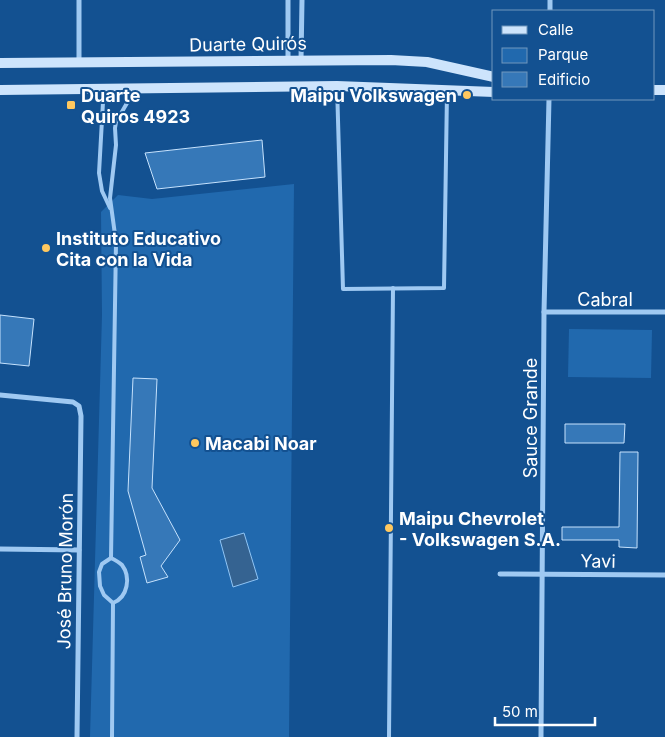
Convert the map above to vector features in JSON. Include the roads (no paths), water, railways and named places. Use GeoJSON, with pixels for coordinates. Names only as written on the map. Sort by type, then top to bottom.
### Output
{"type":"FeatureCollection","features":[{"type":"Feature","properties":{"kind":"main road","name":"Duarte Quirós"},"geometry":{"type":"LineString","coordinates":[[0,63],[411,60],[492,77]]}},
{"type":"Feature","properties":{"kind":"main road"},"geometry":{"type":"LineString","coordinates":[[0,90],[337,86],[492,92]]}},
{"type":"Feature","properties":{"kind":"street"},"geometry":{"type":"LineString","coordinates":[[79,0],[79,62]]}},
{"type":"Feature","properties":{"kind":"street"},"geometry":{"type":"LineString","coordinates":[[288,0],[288,60]]}},
{"type":"Feature","properties":{"kind":"street"},"geometry":{"type":"LineString","coordinates":[[301,60],[302,0]]}},
{"type":"Feature","properties":{"kind":"street","name":"Sauce Grande"},"geometry":{"type":"LineString","coordinates":[[541,737],[544,312],[549,100]]}},
{"type":"Feature","properties":{"kind":"street","name":"Cabral"},"geometry":{"type":"LineString","coordinates":[[544,312],[665,312]]}},
{"type":"Feature","properties":{"kind":"street","name":"José Bruno Morón"},"geometry":{"type":"LineString","coordinates":[[0,395],[73,402],[79,406],[81,416],[77,737]]}},
{"type":"Feature","properties":{"kind":"street"},"geometry":{"type":"LineString","coordinates":[[0,549],[79,550]]}},
{"type":"Feature","properties":{"kind":"street","name":"Yavi"},"geometry":{"type":"LineString","coordinates":[[500,574],[665,575]]}},
{"type":"Feature","properties":{"kind":"lane"},"geometry":{"type":"LineString","coordinates":[[337,86],[343,289],[444,288],[447,90]]}},
{"type":"Feature","properties":{"kind":"lane"},"geometry":{"type":"LineString","coordinates":[[96,89],[103,102],[99,173],[104,200],[110,208]]}},
{"type":"Feature","properties":{"kind":"lane"},"geometry":{"type":"LineString","coordinates":[[111,558],[116,242],[110,208],[116,145],[114,128],[135,89]]}},
{"type":"Feature","properties":{"kind":"lane"},"geometry":{"type":"LineString","coordinates":[[389,737],[393,288]]}},
{"type":"Feature","properties":{"kind":"lane"},"geometry":{"type":"LineString","coordinates":[[111,558],[102,564],[99,572],[100,586],[104,595],[113,603],[112,737]]}},
{"type":"Feature","properties":{"kind":"lane"},"geometry":{"type":"LineString","coordinates":[[111,558],[121,564],[127,578],[127,589],[119,601],[113,603]]}},
{"type":"Feature","properties":{"kind":"place","name":"Maipu Volkswagen"},"geometry":{"type":"Point","coordinates":[467,95]}},
{"type":"Feature","properties":{"kind":"place","name":"Duarte Quiros 4923"},"geometry":{"type":"Point","coordinates":[71,105]}},
{"type":"Feature","properties":{"kind":"place","name":"Instituto Educativo Cita con la Vida"},"geometry":{"type":"Point","coordinates":[46,248]}},
{"type":"Feature","properties":{"kind":"place","name":"Macabi Noar"},"geometry":{"type":"Point","coordinates":[195,443]}},
{"type":"Feature","properties":{"kind":"place","name":"Maipu Chevrolet - Volkswagen S.A."},"geometry":{"type":"Point","coordinates":[389,528]}}]}
